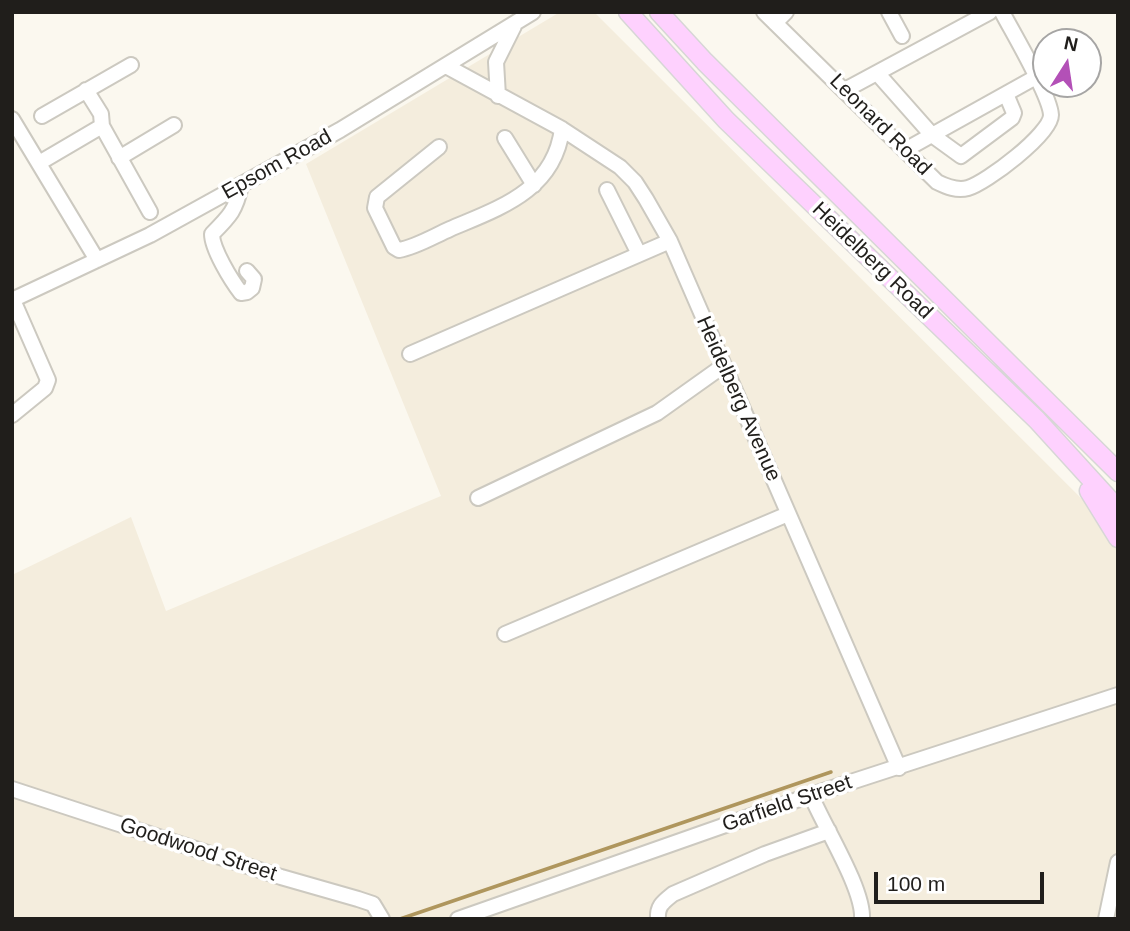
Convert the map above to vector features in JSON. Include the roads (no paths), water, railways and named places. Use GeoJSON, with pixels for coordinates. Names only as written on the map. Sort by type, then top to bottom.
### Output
{"type":"FeatureCollection","features":[{"type":"Feature","properties":{"kind":"main road","name":"Heidelberg Road"},"geometry":{"type":"LineString","coordinates":[[628,12],[726,120],[1037,420],[1118,509]]}},
{"type":"Feature","properties":{"kind":"main road","name":"Heidelberg Road"},"geometry":{"type":"LineString","coordinates":[[659,12],[705,62],[1118,472]]}},
{"type":"Feature","properties":{"kind":"main road"},"geometry":{"type":"LineString","coordinates":[[1037,420],[1099,505],[1118,538]]}},
{"type":"Feature","properties":{"kind":"street","name":"Epsom Road"},"geometry":{"type":"LineString","coordinates":[[13,300],[150,235],[241,185],[340,130],[533,12]]}},
{"type":"Feature","properties":{"kind":"street"},"geometry":{"type":"LineString","coordinates":[[768,15],[786,12]]}},
{"type":"Feature","properties":{"kind":"street"},"geometry":{"type":"LineString","coordinates":[[889,12],[902,36]]}},
{"type":"Feature","properties":{"kind":"street"},"geometry":{"type":"LineString","coordinates":[[845,90],[990,12]]}},
{"type":"Feature","properties":{"kind":"street"},"geometry":{"type":"LineString","coordinates":[[1002,12],[1032,69]]}},
{"type":"Feature","properties":{"kind":"street","name":"Leonard Road"},"geometry":{"type":"LineString","coordinates":[[768,15],[937,182],[948,188],[968,188],[982,181],[1034,142],[1051,117],[1047,98]]}},
{"type":"Feature","properties":{"kind":"street"},"geometry":{"type":"LineString","coordinates":[[498,96],[496,62],[514,25]]}},
{"type":"Feature","properties":{"kind":"street"},"geometry":{"type":"LineString","coordinates":[[42,116],[131,65]]}},
{"type":"Feature","properties":{"kind":"street","name":"Heidelberg Avenue"},"geometry":{"type":"LineString","coordinates":[[446,66],[562,129],[620,167],[635,182],[660,220],[900,768]]}},
{"type":"Feature","properties":{"kind":"street"},"geometry":{"type":"LineString","coordinates":[[878,74],[932,135],[956,155],[961,156],[1012,118],[1014,113],[1006,94]]}},
{"type":"Feature","properties":{"kind":"street"},"geometry":{"type":"LineString","coordinates":[[905,150],[1032,79]]}},
{"type":"Feature","properties":{"kind":"street"},"geometry":{"type":"LineString","coordinates":[[86,90],[101,114],[102,126],[150,212]]}},
{"type":"Feature","properties":{"kind":"street"},"geometry":{"type":"LineString","coordinates":[[12,118],[97,260]]}},
{"type":"Feature","properties":{"kind":"street"},"geometry":{"type":"LineString","coordinates":[[119,158],[174,125]]}},
{"type":"Feature","properties":{"kind":"street"},"geometry":{"type":"LineString","coordinates":[[39,163],[102,126]]}},
{"type":"Feature","properties":{"kind":"street"},"geometry":{"type":"LineString","coordinates":[[439,148],[374,202],[394,247],[399,250],[512,202],[534,185],[551,163],[560,143],[562,129]]}},
{"type":"Feature","properties":{"kind":"street"},"geometry":{"type":"LineString","coordinates":[[505,138],[534,185]]}},
{"type":"Feature","properties":{"kind":"street"},"geometry":{"type":"LineString","coordinates":[[241,185],[238,204],[233,213],[212,234],[212,242],[232,282],[241,293],[252,288],[254,279],[247,271]]}},
{"type":"Feature","properties":{"kind":"street"},"geometry":{"type":"LineString","coordinates":[[607,190],[639,254]]}},
{"type":"Feature","properties":{"kind":"street"},"geometry":{"type":"LineString","coordinates":[[410,354],[670,241]]}},
{"type":"Feature","properties":{"kind":"street"},"geometry":{"type":"LineString","coordinates":[[12,415],[45,388],[48,380],[13,300]]}},
{"type":"Feature","properties":{"kind":"street"},"geometry":{"type":"LineString","coordinates":[[478,498],[657,413],[723,366]]}},
{"type":"Feature","properties":{"kind":"street"},"geometry":{"type":"LineString","coordinates":[[505,634],[788,514]]}},
{"type":"Feature","properties":{"kind":"street","name":"Garfield Street"},"geometry":{"type":"LineString","coordinates":[[457,919],[811,795],[1118,695]]}},
{"type":"Feature","properties":{"kind":"street","name":"Goodwood Street"},"geometry":{"type":"LineString","coordinates":[[12,789],[281,877],[373,904],[381,916]]}},
{"type":"Feature","properties":{"kind":"street"},"geometry":{"type":"LineString","coordinates":[[811,795],[860,902],[862,919]]}},
{"type":"Feature","properties":{"kind":"street"},"geometry":{"type":"LineString","coordinates":[[658,919],[657,911],[673,894],[765,854],[828,831]]}},
{"type":"Feature","properties":{"kind":"street"},"geometry":{"type":"LineString","coordinates":[[1106,919],[1118,862]]}},
{"type":"Feature","properties":{"kind":"waterway"},"geometry":{"type":"LineString","coordinates":[[400,919],[831,772]]}}]}
